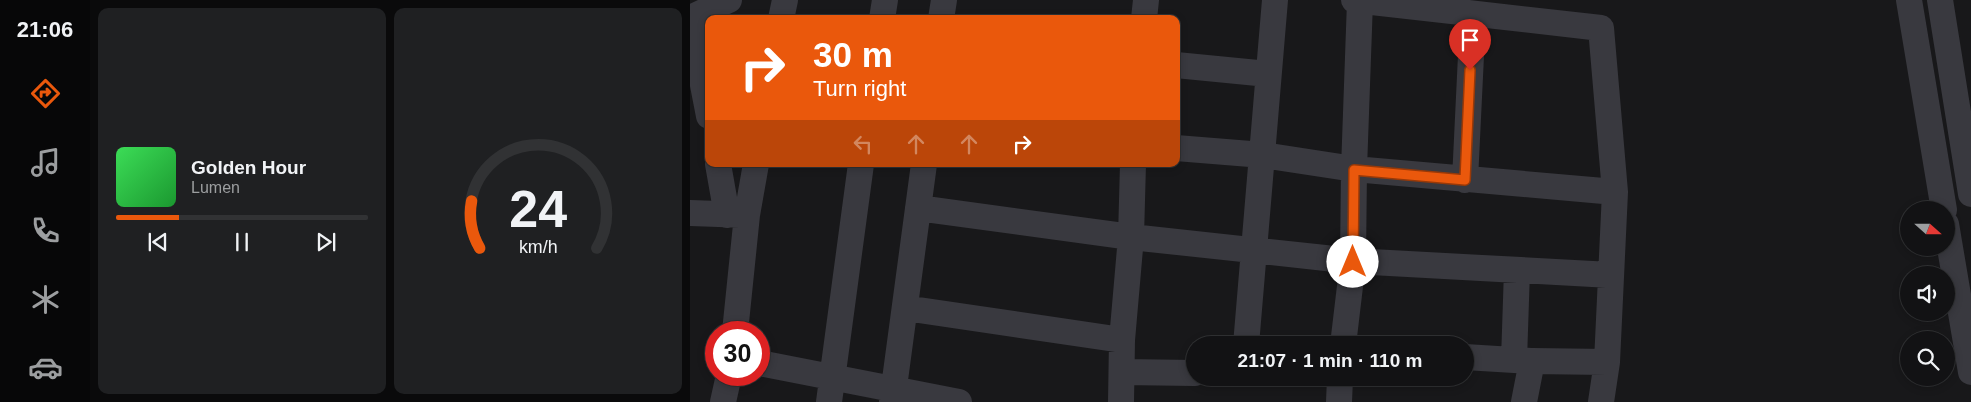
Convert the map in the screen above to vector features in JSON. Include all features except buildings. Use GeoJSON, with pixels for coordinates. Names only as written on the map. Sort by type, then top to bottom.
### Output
{"type":"FeatureCollection","features":[{"type":"Feature","properties":{"kind":"street"},"geometry":{"type":"LineString","coordinates":[[705,95],[690,18],[729,0]]}},
{"type":"Feature","properties":{"kind":"street"},"geometry":{"type":"LineString","coordinates":[[783,15],[785,0]]}},
{"type":"Feature","properties":{"kind":"street"},"geometry":{"type":"LineString","coordinates":[[883,15],[885,0]]}},
{"type":"Feature","properties":{"kind":"street"},"geometry":{"type":"LineString","coordinates":[[942,15],[944,0]]}},
{"type":"Feature","properties":{"kind":"street"},"geometry":{"type":"LineString","coordinates":[[1144,15],[1146,0]]}},
{"type":"Feature","properties":{"kind":"street"},"geometry":{"type":"LineString","coordinates":[[1247,336],[1275,0]]}},
{"type":"Feature","properties":{"kind":"street"},"geometry":{"type":"LineString","coordinates":[[1345,336],[1353,262],[1357,0],[1601,28],[1615,192],[1607,362],[1601,402]]}},
{"type":"Feature","properties":{"kind":"street"},"geometry":{"type":"LineString","coordinates":[[1909,0],[1942,201]]}},
{"type":"Feature","properties":{"kind":"street"},"geometry":{"type":"LineString","coordinates":[[1940,0],[1971,194]]}},
{"type":"Feature","properties":{"kind":"street"},"geometry":{"type":"LineString","coordinates":[[1465,180],[1473,14]]}},
{"type":"Feature","properties":{"kind":"street"},"geometry":{"type":"LineString","coordinates":[[1180,65],[1268,74]]}},
{"type":"Feature","properties":{"kind":"street"},"geometry":{"type":"LineString","coordinates":[[1180,148],[1263,155],[1354,170],[1615,192]]}},
{"type":"Feature","properties":{"kind":"street"},"geometry":{"type":"LineString","coordinates":[[719,167],[737,215]]}},
{"type":"Feature","properties":{"kind":"street"},"geometry":{"type":"LineString","coordinates":[[735,321],[737,215],[755,167]]}},
{"type":"Feature","properties":{"kind":"street"},"geometry":{"type":"LineString","coordinates":[[829,402],[861,167]]}},
{"type":"Feature","properties":{"kind":"street"},"geometry":{"type":"LineString","coordinates":[[892,396],[924,167]]}},
{"type":"Feature","properties":{"kind":"street"},"geometry":{"type":"LineString","coordinates":[[1122,402],[1122,340],[1131,237],[1133,167]]}},
{"type":"Feature","properties":{"kind":"street"},"geometry":{"type":"LineString","coordinates":[[918,208],[1131,237],[1353,262],[1611,275]]}},
{"type":"Feature","properties":{"kind":"street"},"geometry":{"type":"LineString","coordinates":[[690,213],[737,215]]}},
{"type":"Feature","properties":{"kind":"street"},"geometry":{"type":"LineString","coordinates":[[1951,256],[1971,372]]}},
{"type":"Feature","properties":{"kind":"street"},"geometry":{"type":"LineString","coordinates":[[1517,270],[1524,402]]}},
{"type":"Feature","properties":{"kind":"street"},"geometry":{"type":"LineString","coordinates":[[905,308],[1122,340]]}},
{"type":"Feature","properties":{"kind":"street"},"geometry":{"type":"LineString","coordinates":[[1474,358],[1607,362]]}},
{"type":"Feature","properties":{"kind":"street"},"geometry":{"type":"LineString","coordinates":[[770,365],[831,376],[892,396],[959,402]]}},
{"type":"Feature","properties":{"kind":"street"},"geometry":{"type":"LineString","coordinates":[[1122,372],[1186,373]]}},
{"type":"Feature","properties":{"kind":"street"},"geometry":{"type":"LineString","coordinates":[[723,402],[727,386]]}},
{"type":"Feature","properties":{"kind":"street"},"geometry":{"type":"LineString","coordinates":[[1339,402],[1340,386]]}},
{"type":"Feature","properties":{"kind":"route"},"geometry":{"type":"LineString","coordinates":[[1353,262],[1354,170],[1465,180],[1470,70]]}}]}
